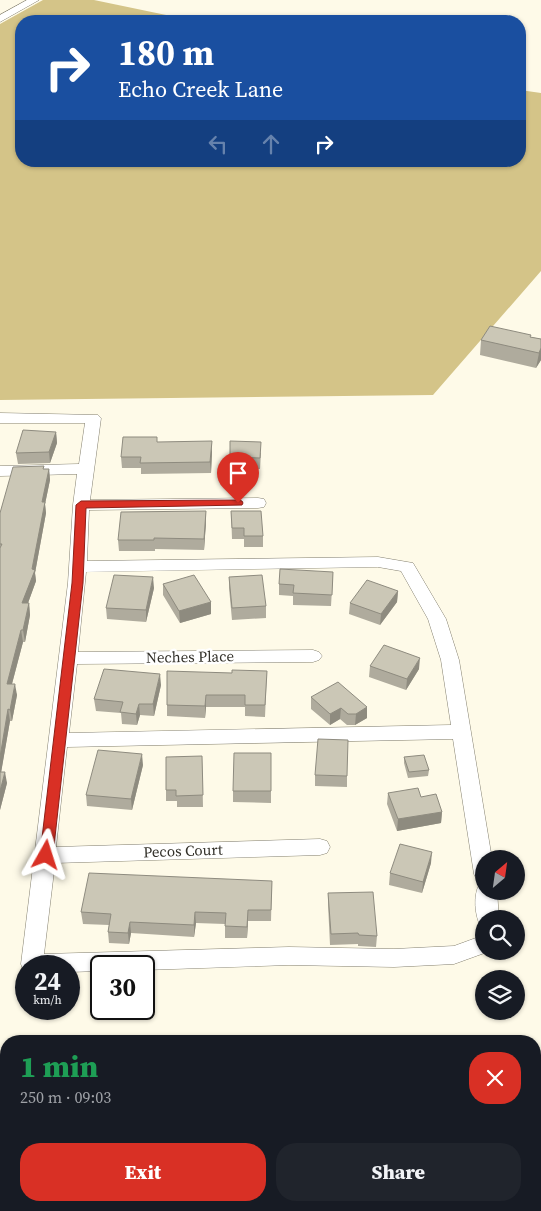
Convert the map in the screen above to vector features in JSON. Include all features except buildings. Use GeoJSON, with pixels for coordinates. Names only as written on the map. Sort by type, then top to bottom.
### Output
{"type":"FeatureCollection","features":[{"type":"Feature","properties":{"kind":"street"},"geometry":{"type":"LineString","coordinates":[[0,19],[34,0]]}},
{"type":"Feature","properties":{"kind":"street"},"geometry":{"type":"LineString","coordinates":[[0,418],[93,418],[81,505],[78,567],[33,955]]}},
{"type":"Feature","properties":{"kind":"street"},"geometry":{"type":"LineString","coordinates":[[0,471],[86,469]]}},
{"type":"Feature","properties":{"kind":"street"},"geometry":{"type":"LineString","coordinates":[[81,505],[258,503]]}},
{"type":"Feature","properties":{"kind":"street"},"geometry":{"type":"LineString","coordinates":[[78,567],[378,562],[407,568],[437,619],[450,660],[480,850]]}},
{"type":"Feature","properties":{"kind":"street","name":"Neches Place"},"geometry":{"type":"LineString","coordinates":[[68,658],[313,656]]}},
{"type":"Feature","properties":{"kind":"street"},"geometry":{"type":"LineString","coordinates":[[59,740],[461,732]]}},
{"type":"Feature","properties":{"kind":"street","name":"Pecos Court"},"geometry":{"type":"LineString","coordinates":[[46,855],[320,847]]}},
{"type":"Feature","properties":{"kind":"street"},"geometry":{"type":"LineString","coordinates":[[80,963],[289,956],[394,958],[454,955],[475,947]]}},
{"type":"Feature","properties":{"kind":"shaded area"},"geometry":{"type":"Polygon","coordinates":[[[43,0],[94,0],[166,15],[16,15],[43,0]]]}},
{"type":"Feature","properties":{"kind":"shaded area"},"geometry":{"type":"Polygon","coordinates":[[[15,16],[15,167],[526,167],[526,91],[541,93],[541,271],[433,395],[0,400],[0,24],[15,16]]]}},
{"type":"Feature","properties":{"kind":"route"},"geometry":{"type":"LineString","coordinates":[[46,855],[77,583],[81,505],[238,503]]}}]}
